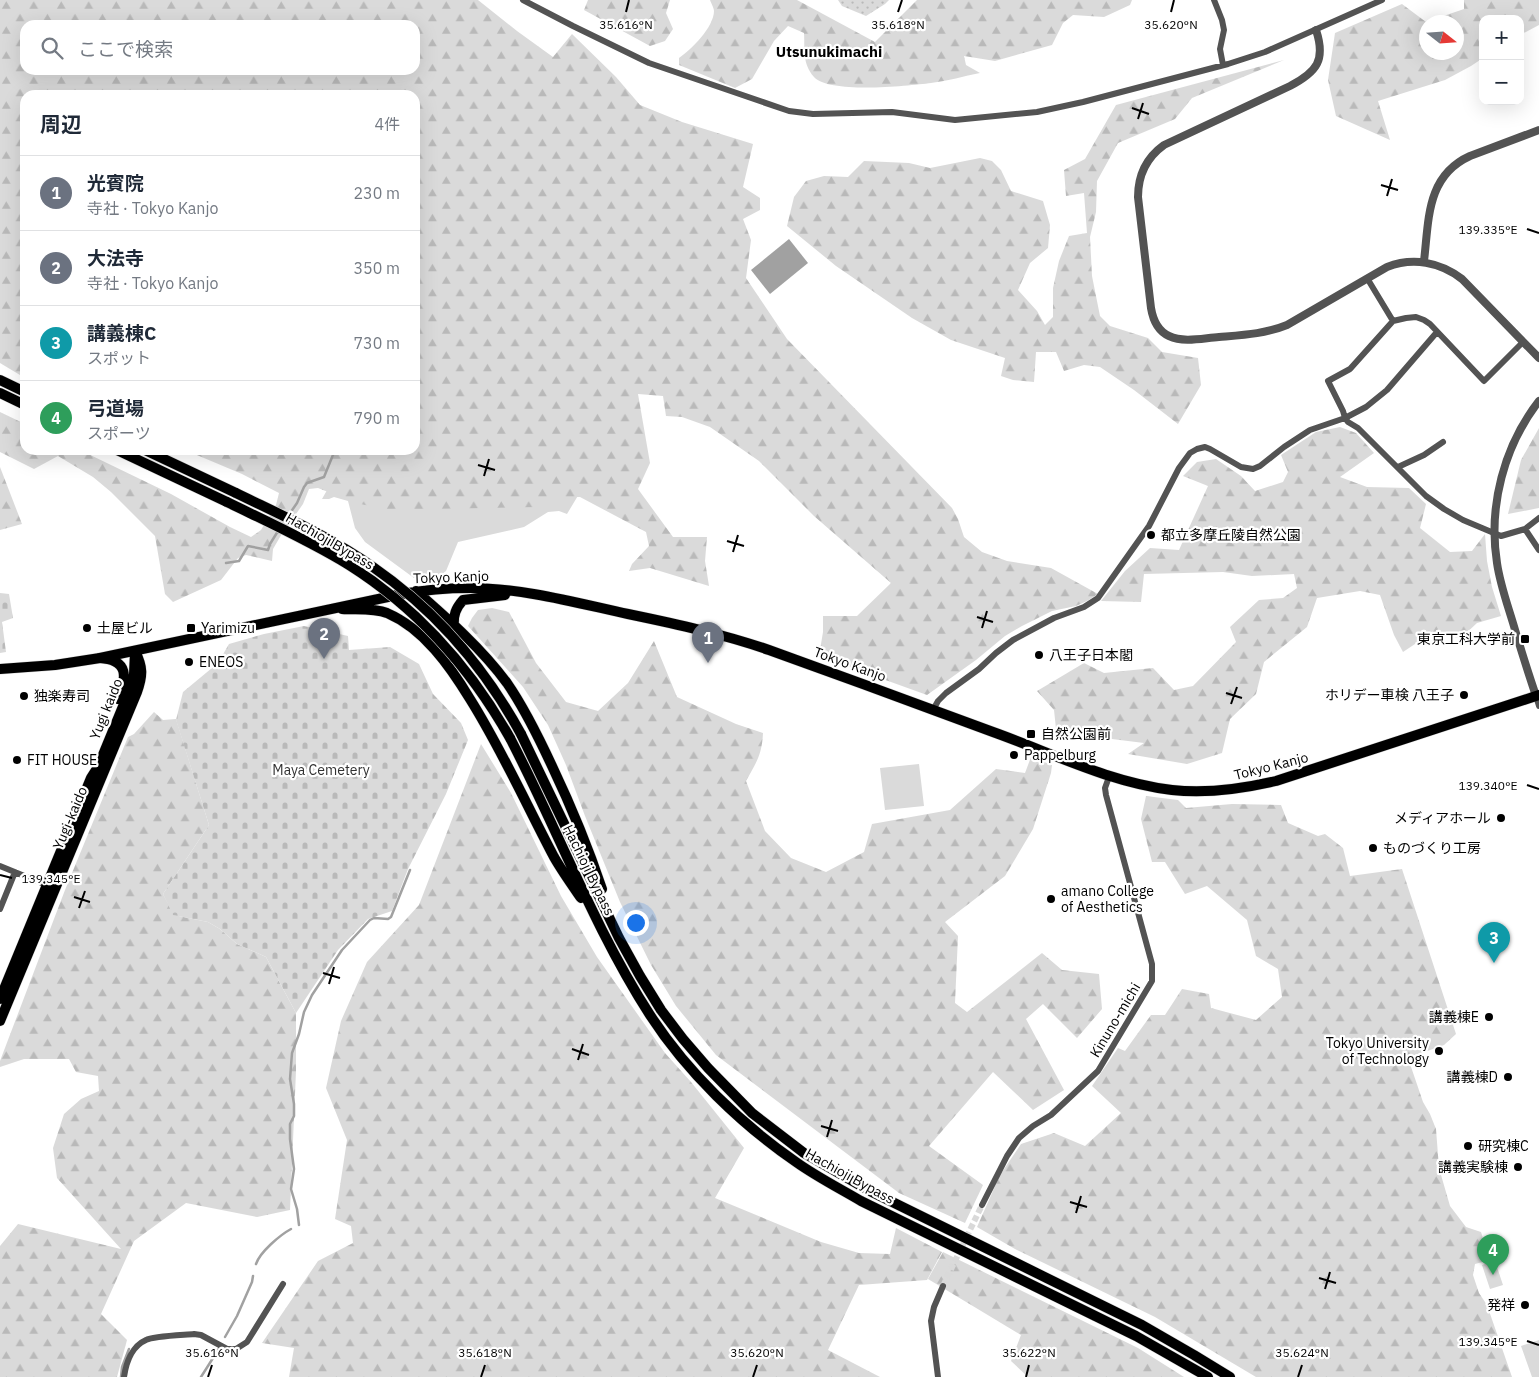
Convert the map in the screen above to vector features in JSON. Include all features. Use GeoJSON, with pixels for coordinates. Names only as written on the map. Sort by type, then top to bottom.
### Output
{"type":"FeatureCollection","features":[{"type":"Feature","properties":{"kind":"main road"},"geometry":{"type":"LineString","coordinates":[[0,380],[20,390]]}},
{"type":"Feature","properties":{"kind":"main road"},"geometry":{"type":"LineString","coordinates":[[0,393],[20,403]]}},
{"type":"Feature","properties":{"kind":"main road","name":"Hachioji Bypass"},"geometry":{"type":"LineString","coordinates":[[127,455],[228,502],[328,553],[385,590],[452,654],[486,697],[510,738],[602,930],[651,1016],[673,1046],[727,1106],[776,1148],[827,1182],[1136,1336],[1208,1377]]}},
{"type":"Feature","properties":{"kind":"main road","name":"Hachioji Bypass"},"geometry":{"type":"LineString","coordinates":[[156,455],[334,542],[374,567],[444,628],[496,691],[521,734],[619,938],[661,1010],[708,1068],[752,1113],[804,1153],[868,1190],[1142,1325],[1230,1377]]}},
{"type":"Feature","properties":{"kind":"main road","name":"Tokyo Kanjo"},"geometry":{"type":"LineString","coordinates":[[135,651],[402,594],[472,588],[521,592],[733,638],[934,710],[1109,776],[1145,786],[1195,791],[1246,788],[1284,779],[1538,699]]}},
{"type":"Feature","properties":{"kind":"main road"},"geometry":{"type":"LineString","coordinates":[[416,592],[488,660],[506,683],[534,728],[567,799],[595,869],[619,938]]}},
{"type":"Feature","properties":{"kind":"main road"},"geometry":{"type":"LineString","coordinates":[[454,626],[456,609],[463,600],[521,592]]}},
{"type":"Feature","properties":{"kind":"main road"},"geometry":{"type":"LineString","coordinates":[[402,594],[400,606],[402,615],[412,629],[441,657],[459,681],[504,757],[555,859],[602,930]]}},
{"type":"Feature","properties":{"kind":"main road"},"geometry":{"type":"LineString","coordinates":[[334,608],[358,611],[375,609],[388,614],[412,629]]}},
{"type":"Feature","properties":{"kind":"main road"},"geometry":{"type":"LineString","coordinates":[[0,669],[63,664],[135,651]]}},
{"type":"Feature","properties":{"kind":"main road","name":"Yugi kaido"},"geometry":{"type":"LineString","coordinates":[[92,775],[98,767],[132,682],[135,651]]}},
{"type":"Feature","properties":{"kind":"main road","name":"Yugi-kaido"},"geometry":{"type":"LineString","coordinates":[[0,999],[140,683],[140,662],[135,651]]}},
{"type":"Feature","properties":{"kind":"main road"},"geometry":{"type":"LineString","coordinates":[[92,775],[100,744],[123,686],[125,676],[123,669],[116,663],[100,658]]}},
{"type":"Feature","properties":{"kind":"main road","name":"Yugi-kaido"},"geometry":{"type":"LineString","coordinates":[[0,1022],[92,775]]}},
{"type":"Feature","properties":{"kind":"street"},"geometry":{"type":"LineString","coordinates":[[523,0],[649,63],[789,111],[803,114],[892,112],[955,120],[1036,112],[1083,102],[1266,52],[1382,0]]}},
{"type":"Feature","properties":{"kind":"street"},"geometry":{"type":"LineString","coordinates":[[1214,0],[1224,30],[1220,49],[1223,64]]}},
{"type":"Feature","properties":{"kind":"street"},"geometry":{"type":"LineString","coordinates":[[1316,30],[1320,55],[1309,75],[1290,86],[1164,146],[1154,153],[1146,163],[1139,184],[1138,197],[1152,315],[1157,326],[1166,334],[1181,339],[1258,333],[1287,325],[1394,264],[1424,262],[1444,268],[1462,279],[1539,358]]}},
{"type":"Feature","properties":{"kind":"street"},"geometry":{"type":"LineString","coordinates":[[1424,262],[1434,193],[1446,172],[1460,160],[1539,130]]}},
{"type":"Feature","properties":{"kind":"street"},"geometry":{"type":"LineString","coordinates":[[1367,278],[1393,321]]}},
{"type":"Feature","properties":{"kind":"street"},"geometry":{"type":"LineString","coordinates":[[1523,342],[1484,381],[1424,320],[1416,317],[1406,318],[1393,321],[1350,369],[1328,381],[1348,422],[1358,428],[1426,496],[1444,509],[1463,520],[1502,536],[1525,529],[1539,518]]}},
{"type":"Feature","properties":{"kind":"street"},"geometry":{"type":"LineString","coordinates":[[934,710],[938,701],[946,693],[979,669],[1013,640],[1039,626],[1084,607],[1098,598],[1149,526],[1179,468],[1190,453],[1197,449],[1210,449],[1241,467],[1253,469],[1260,466],[1290,442],[1310,430],[1345,418],[1366,408],[1388,390],[1437,332]]}},
{"type":"Feature","properties":{"kind":"street"},"geometry":{"type":"LineString","coordinates":[[1538,699],[1501,585],[1494,534],[1497,500],[1508,456],[1526,419],[1539,401]]}},
{"type":"Feature","properties":{"kind":"street"},"geometry":{"type":"LineString","coordinates":[[1398,467],[1424,455],[1443,442]]}},
{"type":"Feature","properties":{"kind":"street"},"geometry":{"type":"LineString","coordinates":[[1525,529],[1539,550]]}},
{"type":"Feature","properties":{"kind":"street","name":"Kinuno-michi"},"geometry":{"type":"LineString","coordinates":[[982,1205],[1000,1169],[1019,1138],[1050,1115],[1098,1071],[1152,981],[1152,964],[1106,795],[1105,788],[1109,776]]}},
{"type":"Feature","properties":{"kind":"street"},"geometry":{"type":"LineString","coordinates":[[0,866],[51,887]]}},
{"type":"Feature","properties":{"kind":"street"},"geometry":{"type":"LineString","coordinates":[[0,909],[15,872]]}},
{"type":"Feature","properties":{"kind":"street"},"geometry":{"type":"LineString","coordinates":[[124,1377],[125,1368],[132,1351],[146,1340],[194,1334],[202,1335],[227,1349],[236,1349],[247,1342],[283,1284]]}},
{"type":"Feature","properties":{"kind":"street"},"geometry":{"type":"LineString","coordinates":[[938,1377],[931,1321],[934,1307],[943,1286]]}},
{"type":"Feature","properties":{"kind":"green space"},"geometry":{"type":"Polygon","coordinates":[[[0,0],[478,0],[553,57],[572,34],[616,77],[640,105],[682,122],[753,144],[743,187],[760,198],[760,210],[743,219],[751,240],[746,278],[787,339],[952,508],[964,537],[982,552],[1007,561],[1051,568],[1098,594],[1076,606],[1052,611],[1005,636],[976,660],[927,695],[819,656],[823,632],[823,616],[857,616],[891,583],[814,516],[759,461],[710,427],[682,417],[666,416],[663,396],[638,394],[650,463],[638,489],[673,537],[707,537],[705,561],[709,586],[650,568],[629,571],[632,564],[649,546],[646,532],[580,497],[562,497],[538,507],[388,510],[356,503],[318,488],[309,489],[303,504],[273,549],[272,561],[246,555],[238,558],[221,580],[173,602],[165,594],[155,536],[111,492],[93,477],[58,456],[34,469],[0,452],[0,412],[20,422],[20,455],[90,455],[171,494],[251,537],[261,530],[276,505],[279,493],[242,474],[197,455],[420,455],[420,90],[20,90],[20,375],[0,363],[0,0]]]}},
{"type":"Feature","properties":{"kind":"green space"},"geometry":{"type":"Polygon","coordinates":[[[588,0],[670,0],[666,13],[673,29],[665,41],[650,46],[584,10],[588,0]]]}},
{"type":"Feature","properties":{"kind":"green space"},"geometry":{"type":"Polygon","coordinates":[[[710,0],[797,0],[875,42],[917,0],[1132,0],[1130,5],[1104,17],[1073,15],[1063,23],[1052,45],[995,61],[964,56],[966,65],[980,73],[937,82],[905,86],[870,88],[835,86],[822,82],[814,77],[808,67],[805,56],[804,33],[788,26],[774,41],[752,79],[735,88],[679,65],[679,58],[690,50],[710,24],[714,11],[710,0]]]}},
{"type":"Feature","properties":{"kind":"green space"},"geometry":{"type":"Polygon","coordinates":[[[838,0],[889,0],[866,16],[842,6],[838,0]]]}},
{"type":"Feature","properties":{"kind":"green space"},"geometry":{"type":"Polygon","coordinates":[[[1464,0],[1539,0],[1539,25],[1524,33],[1524,15],[1479,15],[1479,61],[1445,80],[1378,101],[1390,140],[1336,116],[1328,80],[1335,33],[1402,4],[1419,17],[1419,60],[1464,60],[1464,15],[1446,15],[1464,9],[1464,0]]]}},
{"type":"Feature","properties":{"kind":"green space"},"geometry":{"type":"Polygon","coordinates":[[[1284,60],[1192,98],[1175,119],[1118,143],[1097,181],[1096,212],[1090,237],[1092,276],[1100,316],[1110,326],[1148,338],[1162,352],[1198,358],[1201,385],[1178,424],[1100,367],[1084,365],[1064,371],[1056,352],[1036,352],[1034,382],[1013,380],[1001,376],[1005,358],[951,340],[912,318],[836,266],[787,226],[794,197],[806,181],[824,176],[848,177],[864,161],[909,163],[930,168],[980,158],[992,161],[1001,170],[1011,191],[1043,201],[1050,225],[1048,248],[1030,263],[1018,290],[1037,311],[1045,325],[1053,317],[1053,288],[1059,261],[1069,236],[1087,233],[1084,193],[1066,196],[1064,170],[1085,159],[1116,105],[1284,60]]]}},
{"type":"Feature","properties":{"kind":"green space"},"geometry":{"type":"Polygon","coordinates":[[[1340,427],[1356,433],[1374,453],[1340,477],[1367,487],[1409,488],[1426,504],[1420,528],[1450,552],[1472,551],[1485,534],[1487,561],[1492,587],[1501,616],[1477,623],[1461,638],[1430,634],[1403,652],[1394,635],[1380,595],[1360,591],[1317,598],[1307,627],[1264,662],[1256,694],[1230,719],[1222,753],[1187,764],[1128,754],[1144,743],[1096,737],[1057,738],[1054,710],[1037,691],[1084,663],[1104,673],[1153,668],[1174,690],[1193,686],[1236,642],[1230,627],[1259,600],[1283,598],[1297,588],[1294,574],[1252,576],[1223,572],[1144,574],[1141,602],[1101,601],[1125,571],[1150,548],[1179,550],[1208,486],[1183,476],[1197,462],[1216,459],[1241,476],[1255,491],[1283,482],[1288,472],[1281,455],[1316,432],[1340,427]]]}},
{"type":"Feature","properties":{"kind":"green space"},"geometry":{"type":"Polygon","coordinates":[[[1539,428],[1539,508],[1508,514],[1521,460],[1539,428]]]}},
{"type":"Feature","properties":{"kind":"green space"},"geometry":{"type":"Polygon","coordinates":[[[420,451],[594,469],[567,514],[559,511],[548,512],[524,527],[458,542],[446,571],[437,578],[414,578],[365,542],[355,528],[348,501],[334,497],[322,499],[343,462],[385,455],[420,455],[420,451]]]}},
{"type":"Feature","properties":{"kind":"green space"},"geometry":{"type":"Polygon","coordinates":[[[0,467],[22,524],[0,530],[0,467]]]}},
{"type":"Feature","properties":{"kind":"green space"},"geometry":{"type":"Polygon","coordinates":[[[0,593],[9,594],[13,618],[2,622],[6,652],[0,653],[0,593]]]}},
{"type":"Feature","properties":{"kind":"green space"},"geometry":{"type":"Polygon","coordinates":[[[492,608],[509,612],[536,663],[566,702],[598,711],[628,683],[654,641],[677,697],[736,724],[763,733],[760,753],[746,781],[765,831],[791,858],[826,872],[864,852],[872,824],[950,810],[996,769],[1025,773],[1031,757],[1052,765],[1033,829],[1005,876],[945,922],[958,936],[955,1003],[967,1012],[1042,953],[1062,970],[1099,974],[1102,1009],[1077,1038],[1043,1004],[1026,1019],[1064,1090],[1033,1110],[993,1072],[929,1146],[983,1185],[965,1223],[899,1193],[716,1055],[676,1006],[651,965],[620,902],[566,765],[548,725],[523,687],[468,626],[478,610],[492,608]]]}},
{"type":"Feature","properties":{"kind":"green space","name":"Maya Cemetery"},"geometry":{"type":"Polygon","coordinates":[[[304,626],[348,636],[349,650],[390,647],[419,664],[433,694],[461,723],[468,740],[446,794],[408,869],[392,911],[368,919],[338,950],[296,1013],[266,957],[237,944],[220,929],[208,922],[173,915],[163,894],[209,825],[176,720],[183,692],[218,663],[229,644],[264,634],[304,626]]]}},
{"type":"Feature","properties":{"kind":"green space"},"geometry":{"type":"Polygon","coordinates":[[[154,712],[163,720],[176,719],[209,825],[163,894],[174,915],[208,922],[220,929],[237,944],[266,957],[296,1013],[296,1071],[290,1210],[257,1217],[186,1203],[134,1241],[101,1314],[127,1340],[117,1377],[0,1377],[0,1246],[18,1224],[121,1249],[57,1178],[53,1148],[64,1114],[81,1099],[99,1091],[98,1076],[76,1072],[69,1059],[24,1059],[0,1067],[0,1061],[65,890],[128,737],[134,734],[154,712]]]}},
{"type":"Feature","properties":{"kind":"green space"},"geometry":{"type":"Polygon","coordinates":[[[481,744],[511,793],[561,896],[597,957],[665,1053],[744,1148],[715,1198],[821,1242],[859,1253],[890,1254],[896,1228],[942,1252],[927,1280],[859,1285],[828,1350],[880,1377],[289,1377],[294,1348],[262,1343],[318,1261],[353,1243],[351,1226],[335,1219],[347,1140],[326,1088],[341,1021],[367,962],[419,905],[481,744]]]}},
{"type":"Feature","properties":{"kind":"green space"},"geometry":{"type":"Polygon","coordinates":[[[919,764],[924,806],[885,810],[880,768],[919,764]]]}},
{"type":"Feature","properties":{"kind":"green space"},"geometry":{"type":"Polygon","coordinates":[[[1146,796],[1178,800],[1186,808],[1232,804],[1281,805],[1288,823],[1318,836],[1325,834],[1343,848],[1350,876],[1402,869],[1456,1034],[1444,1045],[1408,1058],[1423,1102],[1436,1129],[1439,1168],[1450,1206],[1466,1227],[1481,1232],[1490,1260],[1475,1264],[1473,1275],[1479,1293],[1487,1305],[1512,1377],[1256,1377],[1155,1317],[1015,1249],[977,1227],[1000,1175],[1021,1144],[1054,1133],[1085,1146],[1121,1113],[1092,1086],[1118,1048],[1125,1051],[1151,1015],[1165,1015],[1182,989],[1209,994],[1211,1008],[1256,1020],[1282,997],[1278,969],[1256,956],[1247,920],[1207,886],[1185,894],[1165,862],[1152,862],[1141,819],[1146,796]]]}},
{"type":"Feature","properties":{"kind":"green space"},"geometry":{"type":"Polygon","coordinates":[[[943,1252],[1138,1348],[1184,1377],[1028,1377],[1011,1361],[1021,1335],[928,1279],[943,1252]]]}},
{"type":"Feature","properties":{"kind":"green space"},"geometry":{"type":"Polygon","coordinates":[[[1495,1261],[1503,1285],[1490,1289],[1482,1265],[1495,1261]]]}},
{"type":"Feature","properties":{"kind":"green space"},"geometry":{"type":"Polygon","coordinates":[[[1539,1340],[1539,1377],[1532,1377],[1521,1346],[1539,1340]]]}},
{"type":"Feature","properties":{"kind":"shaded area"},"geometry":{"type":"Polygon","coordinates":[[[789,239],[808,263],[770,294],[751,270],[789,239]]]}},
{"type":"Feature","properties":{"kind":"waterway"},"geometry":{"type":"LineString","coordinates":[[288,516],[307,483],[324,477],[333,455]]}},
{"type":"Feature","properties":{"kind":"waterway"},"geometry":{"type":"LineString","coordinates":[[226,563],[239,561],[248,546],[268,550],[278,531]]}},
{"type":"Feature","properties":{"kind":"waterway"},"geometry":{"type":"LineString","coordinates":[[299,1225],[297,1209],[291,1189],[294,1169],[290,1124],[294,1116],[294,1104],[290,1079],[292,1053],[304,1012],[312,995],[342,950],[370,920],[374,918],[388,919],[391,917],[410,870]]}},
{"type":"Feature","properties":{"kind":"waterway"},"geometry":{"type":"LineString","coordinates":[[256,1264],[271,1244],[291,1229]]}},
{"type":"Feature","properties":{"kind":"waterway"},"geometry":{"type":"LineString","coordinates":[[225,1337],[237,1316],[253,1276]]}},
{"type":"Feature","properties":{"kind":"waterway"},"geometry":{"type":"LineString","coordinates":[[201,1377],[220,1347]]}},
{"type":"Feature","properties":{"kind":"waterway"},"geometry":{"type":"LineString","coordinates":[[121,1377],[122,1367],[129,1349]]}},
{"type":"Feature","properties":{"kind":"tunnel"},"geometry":{"type":"LineString","coordinates":[[943,1286],[982,1205]]}},
{"type":"Feature","properties":{"kind":"place","name":"都立多摩丘陵自然公園"},"geometry":{"type":"Point","coordinates":[1151,535]}},
{"type":"Feature","properties":{"kind":"place","name":"土屋ビル"},"geometry":{"type":"Point","coordinates":[87,628]}},
{"type":"Feature","properties":{"kind":"place","name":"Yarimizu"},"geometry":{"type":"Point","coordinates":[191,628]}},
{"type":"Feature","properties":{"kind":"place","name":"東京工科大学前"},"geometry":{"type":"Point","coordinates":[1525,639]}},
{"type":"Feature","properties":{"kind":"place","name":"八王子日本閣"},"geometry":{"type":"Point","coordinates":[1039,655]}},
{"type":"Feature","properties":{"kind":"place","name":"大法寺"},"geometry":{"type":"Point","coordinates":[324,659]}},
{"type":"Feature","properties":{"kind":"place","name":"ENEOS"},"geometry":{"type":"Point","coordinates":[189,662]}},
{"type":"Feature","properties":{"kind":"place","name":"光賓院"},"geometry":{"type":"Point","coordinates":[708,663]}},
{"type":"Feature","properties":{"kind":"place","name":"ホリデー車検 八王子"},"geometry":{"type":"Point","coordinates":[1464,695]}},
{"type":"Feature","properties":{"kind":"place","name":"独楽寿司"},"geometry":{"type":"Point","coordinates":[24,696]}},
{"type":"Feature","properties":{"kind":"place","name":"自然公園前"},"geometry":{"type":"Point","coordinates":[1031,734]}},
{"type":"Feature","properties":{"kind":"place","name":"Pappelburg"},"geometry":{"type":"Point","coordinates":[1014,755]}},
{"type":"Feature","properties":{"kind":"place","name":"FIT HOUSE"},"geometry":{"type":"Point","coordinates":[17,760]}},
{"type":"Feature","properties":{"kind":"place","name":"メディアホール"},"geometry":{"type":"Point","coordinates":[1501,818]}},
{"type":"Feature","properties":{"kind":"place","name":"ものづくり工房"},"geometry":{"type":"Point","coordinates":[1373,848]}},
{"type":"Feature","properties":{"kind":"place","name":"amano College of Aesthetics"},"geometry":{"type":"Point","coordinates":[1051,899]}},
{"type":"Feature","properties":{"kind":"place","name":"講義棟C"},"geometry":{"type":"Point","coordinates":[1494,963]}},
{"type":"Feature","properties":{"kind":"place","name":"講義棟E"},"geometry":{"type":"Point","coordinates":[1489,1017]}},
{"type":"Feature","properties":{"kind":"place","name":"Tokyo University of Technology"},"geometry":{"type":"Point","coordinates":[1439,1051]}},
{"type":"Feature","properties":{"kind":"place","name":"講義棟D"},"geometry":{"type":"Point","coordinates":[1508,1077]}},
{"type":"Feature","properties":{"kind":"place","name":"研究棟C"},"geometry":{"type":"Point","coordinates":[1468,1146]}},
{"type":"Feature","properties":{"kind":"place","name":"講義実験棟"},"geometry":{"type":"Point","coordinates":[1518,1167]}},
{"type":"Feature","properties":{"kind":"place","name":"弓道場"},"geometry":{"type":"Point","coordinates":[1493,1275]}},
{"type":"Feature","properties":{"kind":"place","name":"発祥"},"geometry":{"type":"Point","coordinates":[1525,1305]}},
{"type":"Feature","properties":{"kind":"district","name":"Utsunukimachi"},"geometry":{"type":"Point","coordinates":[829,51]}}]}
